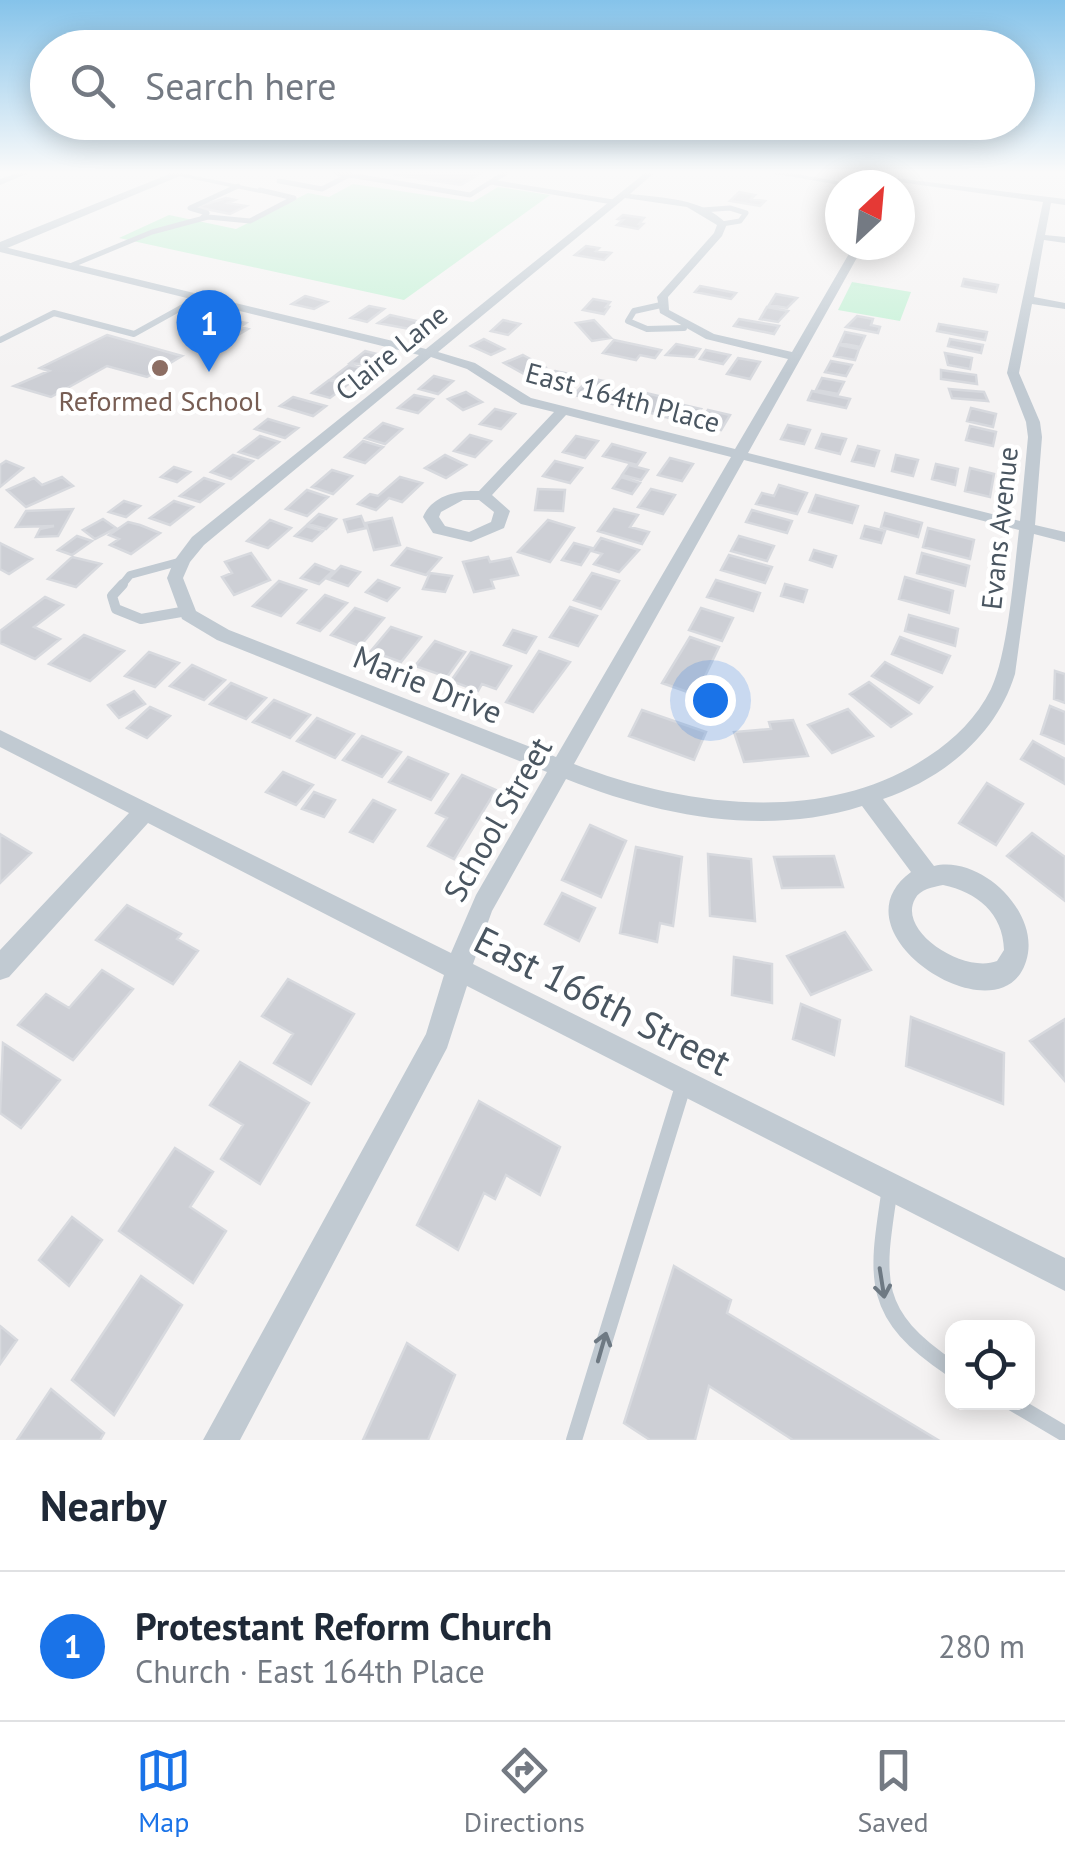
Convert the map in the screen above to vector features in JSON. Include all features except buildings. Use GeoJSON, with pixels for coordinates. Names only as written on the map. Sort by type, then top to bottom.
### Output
{"type":"FeatureCollection","features":[{"type":"Feature","properties":{"kind":"street","name":"Claire Lane"},"geometry":{"type":"LineString","coordinates":[[179,569],[198,541],[568,240]]}},
{"type":"Feature","properties":{"kind":"street"},"geometry":{"type":"LineString","coordinates":[[713,240],[662,298],[661,306],[684,328],[702,336],[797,356]]}},
{"type":"Feature","properties":{"kind":"street","name":"Evans Avenue"},"geometry":{"type":"LineString","coordinates":[[866,794],[929,768],[978,728],[1008,664],[1030,528],[1035,437],[1014,373],[1039,240]]}},
{"type":"Feature","properties":{"kind":"street","name":"East 164th Place"},"geometry":{"type":"LineString","coordinates":[[0,248],[430,354],[471,366],[514,396],[562,410],[1065,536]]}},
{"type":"Feature","properties":{"kind":"street","name":"School Street"},"geometry":{"type":"LineString","coordinates":[[221,1440],[438,1039],[469,935],[484,904],[851,260]]}},
{"type":"Feature","properties":{"kind":"street"},"geometry":{"type":"LineString","coordinates":[[1030,300],[1065,306]]}},
{"type":"Feature","properties":{"kind":"street"},"geometry":{"type":"LineString","coordinates":[[483,496],[562,410]]}},
{"type":"Feature","properties":{"kind":"street"},"geometry":{"type":"LineString","coordinates":[[179,569],[187,611]]}},
{"type":"Feature","properties":{"kind":"street","name":"Marie Drive"},"geometry":{"type":"LineString","coordinates":[[187,611],[222,635],[563,770],[641,795],[737,811],[829,804],[866,794]]}},
{"type":"Feature","properties":{"kind":"street","name":"East 166th Street"},"geometry":{"type":"LineString","coordinates":[[0,738],[1065,1275]]}},
{"type":"Feature","properties":{"kind":"street"},"geometry":{"type":"LineString","coordinates":[[866,794],[927,875],[962,878],[980,886],[1009,915],[1017,932],[1018,949],[1013,963],[1002,973],[985,978],[965,977],[927,958],[912,942],[901,908],[904,893],[927,875]]}},
{"type":"Feature","properties":{"kind":"street"},"geometry":{"type":"LineString","coordinates":[[0,968],[144,811]]}},
{"type":"Feature","properties":{"kind":"lane"},"geometry":{"type":"LineString","coordinates":[[70,266],[130,240]]}},
{"type":"Feature","properties":{"kind":"lane"},"geometry":{"type":"LineString","coordinates":[[0,340],[54,313],[134,334],[199,298]]}},
{"type":"Feature","properties":{"kind":"lane"},"geometry":{"type":"LineString","coordinates":[[661,306],[634,312],[628,321],[647,330],[684,328]]}},
{"type":"Feature","properties":{"kind":"lane"},"geometry":{"type":"LineString","coordinates":[[179,569],[130,575],[112,596],[116,609],[131,617],[149,619],[187,611]]}},
{"type":"Feature","properties":{"kind":"lane"},"geometry":{"type":"LineString","coordinates":[[574,1440],[684,1083]]}},
{"type":"Feature","properties":{"kind":"lane"},"geometry":{"type":"LineString","coordinates":[[890,1187],[878,1270],[885,1305],[906,1335],[945,1364]]}},
{"type":"Feature","properties":{"kind":"lane"},"geometry":{"type":"LineString","coordinates":[[1024,1410],[1065,1434]]}},
{"type":"Feature","properties":{"kind":"green space"},"geometry":{"type":"Polygon","coordinates":[[[129,240],[487,240],[404,300],[129,240]]]}},
{"type":"Feature","properties":{"kind":"green space"},"geometry":{"type":"Polygon","coordinates":[[[852,282],[911,292],[900,321],[838,310],[852,282]]]}},
{"type":"Feature","properties":{"kind":"place","name":"Reformed School"},"geometry":{"type":"Point","coordinates":[160,368]}},
{"type":"Feature","properties":{"kind":"place","name":"Protestant Reform Church"},"geometry":{"type":"Point","coordinates":[209,372]}}]}
